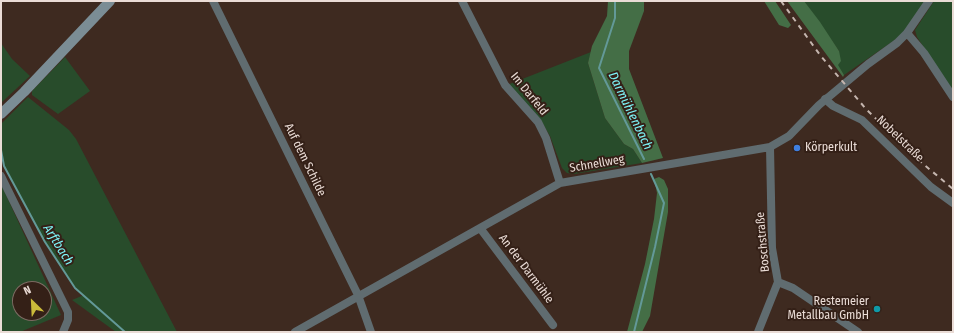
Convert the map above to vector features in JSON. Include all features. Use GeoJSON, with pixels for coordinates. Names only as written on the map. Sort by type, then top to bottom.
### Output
{"type":"FeatureCollection","features":[{"type":"Feature","properties":{"kind":"main road"},"geometry":{"type":"LineString","coordinates":[[1,114],[110,1]]}},
{"type":"Feature","properties":{"kind":"street","name":"Auf dem Schilde"},"geometry":{"type":"LineString","coordinates":[[213,1],[358,296],[371,332]]}},
{"type":"Feature","properties":{"kind":"street","name":"Im Darfeld"},"geometry":{"type":"LineString","coordinates":[[462,1],[505,85],[538,122],[546,138],[560,183]]}},
{"type":"Feature","properties":{"kind":"street","name":"Schnellweg"},"geometry":{"type":"LineString","coordinates":[[295,332],[560,183],[770,147],[793,133],[811,111],[868,64],[897,43],[907,33],[929,1]]}},
{"type":"Feature","properties":{"kind":"street"},"geometry":{"type":"LineString","coordinates":[[907,33],[924,52],[953,97]]}},
{"type":"Feature","properties":{"kind":"street","name":"Nobelstraße"},"geometry":{"type":"LineString","coordinates":[[825,99],[834,106],[862,120],[931,187],[953,203]]}},
{"type":"Feature","properties":{"kind":"street","name":"Boschstraße"},"geometry":{"type":"LineString","coordinates":[[758,332],[778,282],[772,248],[770,147]]}},
{"type":"Feature","properties":{"kind":"street"},"geometry":{"type":"LineString","coordinates":[[1,176],[68,312],[68,320],[63,332]]}},
{"type":"Feature","properties":{"kind":"street","name":"An der Darmühle"},"geometry":{"type":"LineString","coordinates":[[480,228],[553,325]]}},
{"type":"Feature","properties":{"kind":"street"},"geometry":{"type":"LineString","coordinates":[[778,282],[793,288],[858,332]]}},
{"type":"Feature","properties":{"kind":"green space"},"geometry":{"type":"Polygon","coordinates":[[[608,1],[644,1],[644,11],[629,51],[629,69],[663,158],[642,163],[633,149],[624,144],[605,118],[588,63],[592,46],[607,16],[608,1]]]}},
{"type":"Feature","properties":{"kind":"green space"},"geometry":{"type":"Polygon","coordinates":[[[764,1],[775,1],[791,25],[788,28],[779,25],[764,1]]]}},
{"type":"Feature","properties":{"kind":"green space"},"geometry":{"type":"Polygon","coordinates":[[[787,1],[804,1],[820,22],[839,51],[841,61],[838,65],[844,75],[843,77],[787,1]]]}},
{"type":"Feature","properties":{"kind":"green space"},"geometry":{"type":"Polygon","coordinates":[[[804,1],[925,1],[902,35],[844,75],[837,65],[839,51],[804,1]]]}},
{"type":"Feature","properties":{"kind":"green space"},"geometry":{"type":"Polygon","coordinates":[[[934,1],[953,1],[953,92],[917,37],[915,30],[934,1]]]}},
{"type":"Feature","properties":{"kind":"green space"},"geometry":{"type":"Polygon","coordinates":[[[1,43],[12,59],[30,76],[1,103],[1,43]]]}},
{"type":"Feature","properties":{"kind":"green space"},"geometry":{"type":"Polygon","coordinates":[[[591,52],[588,63],[605,118],[624,144],[633,149],[642,163],[574,174],[567,173],[562,168],[550,136],[540,119],[507,85],[591,52]]]}},
{"type":"Feature","properties":{"kind":"green space"},"geometry":{"type":"Polygon","coordinates":[[[65,57],[90,91],[58,114],[32,95],[32,91],[65,57]]]}},
{"type":"Feature","properties":{"kind":"green space"},"geometry":{"type":"Polygon","coordinates":[[[28,97],[69,130],[76,139],[177,332],[125,332],[88,299],[124,332],[116,332],[72,300],[84,295],[75,287],[45,242],[4,166],[1,148],[1,124],[28,97]]]}},
{"type":"Feature","properties":{"kind":"green space"},"geometry":{"type":"Polygon","coordinates":[[[659,177],[664,180],[668,189],[668,212],[650,316],[642,332],[627,332],[645,264],[654,219],[657,193],[654,179],[659,177]]]}},
{"type":"Feature","properties":{"kind":"green space"},"geometry":{"type":"Polygon","coordinates":[[[1,184],[45,281],[12,281],[12,321],[47,321],[20,332],[1,332],[1,184]]]}},
{"type":"Feature","properties":{"kind":"green space"},"geometry":{"type":"Polygon","coordinates":[[[52,295],[61,315],[52,319],[52,295]]]}},
{"type":"Feature","properties":{"kind":"waterway","name":"Darmühlenbach"},"geometry":{"type":"LineString","coordinates":[[615,1],[615,18],[599,68],[644,159]]}},
{"type":"Feature","properties":{"kind":"waterway","name":"Arftbach"},"geometry":{"type":"LineString","coordinates":[[1,150],[4,166],[45,242],[75,288],[125,332]]}},
{"type":"Feature","properties":{"kind":"waterway","name":"Darmühlenbach"},"geometry":{"type":"LineString","coordinates":[[634,332],[655,247],[664,203],[651,174]]}},
{"type":"Feature","properties":{"kind":"railway"},"geometry":{"type":"LineString","coordinates":[[781,1],[820,55],[866,109],[915,157],[953,189]]}},
{"type":"Feature","properties":{"kind":"place","name":"Körperkult"},"geometry":{"type":"Point","coordinates":[797,148]}},
{"type":"Feature","properties":{"kind":"place","name":"Restemeier Metallbau GmbH"},"geometry":{"type":"Point","coordinates":[877,309]}}]}
